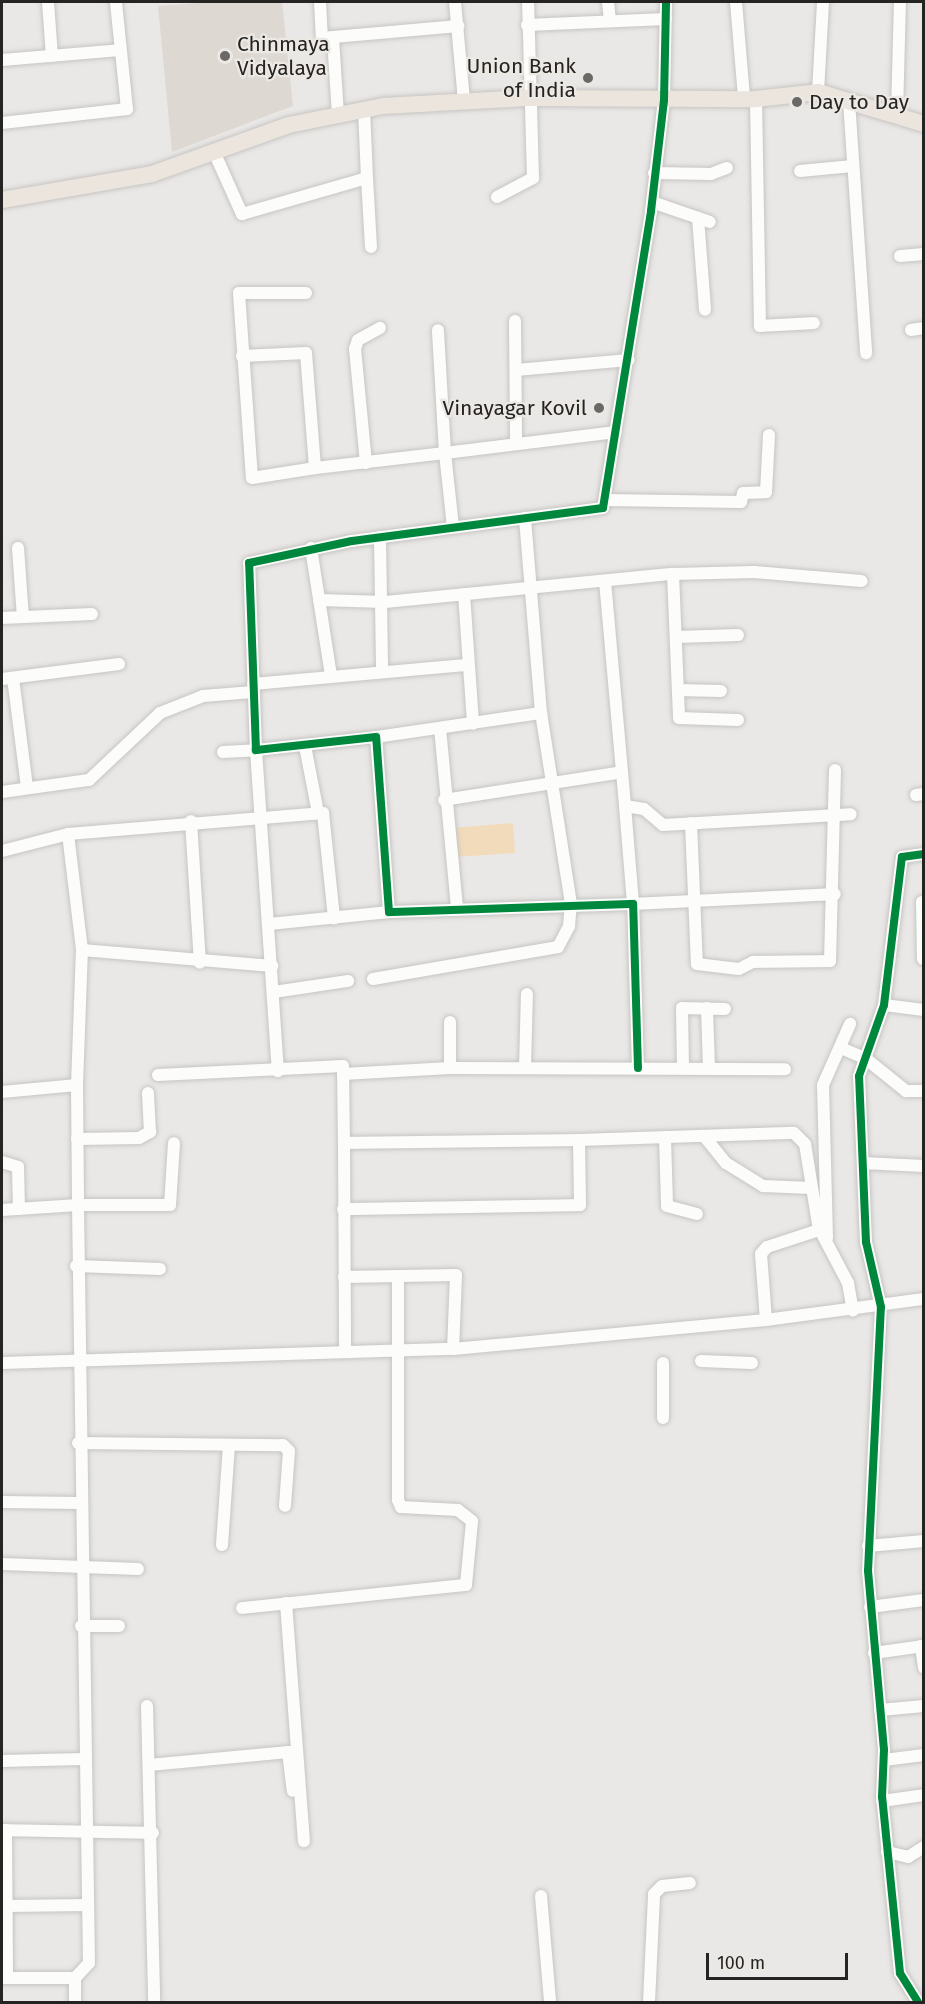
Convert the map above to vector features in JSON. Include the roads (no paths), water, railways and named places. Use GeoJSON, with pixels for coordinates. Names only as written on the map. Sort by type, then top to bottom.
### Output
{"type":"FeatureCollection","features":[{"type":"Feature","properties":{"kind":"main road"},"geometry":{"type":"LineString","coordinates":[[2,199],[152,174],[215,154],[289,125],[364,110],[464,100],[750,99],[818,92],[924,124]]}},
{"type":"Feature","properties":{"kind":"street"},"geometry":{"type":"LineString","coordinates":[[48,2],[52,56]]}},
{"type":"Feature","properties":{"kind":"street"},"geometry":{"type":"LineString","coordinates":[[2,123],[128,110],[116,2]]}},
{"type":"Feature","properties":{"kind":"street"},"geometry":{"type":"LineString","coordinates":[[320,2],[322,38],[458,26]]}},
{"type":"Feature","properties":{"kind":"street"},"geometry":{"type":"LineString","coordinates":[[454,2],[464,100]]}},
{"type":"Feature","properties":{"kind":"street"},"geometry":{"type":"LineString","coordinates":[[497,197],[533,178],[528,98],[528,2]]}},
{"type":"Feature","properties":{"kind":"street"},"geometry":{"type":"LineString","coordinates":[[608,2],[609,21]]}},
{"type":"Feature","properties":{"kind":"street"},"geometry":{"type":"LineString","coordinates":[[278,1071],[256,750],[249,562],[311,548],[380,537],[603,508],[629,360],[652,202],[664,100],[666,2]]}},
{"type":"Feature","properties":{"kind":"street"},"geometry":{"type":"LineString","coordinates":[[736,2],[750,99],[760,326],[814,323]]}},
{"type":"Feature","properties":{"kind":"street"},"geometry":{"type":"LineString","coordinates":[[818,92],[823,2]]}},
{"type":"Feature","properties":{"kind":"street"},"geometry":{"type":"LineString","coordinates":[[897,114],[900,2]]}},
{"type":"Feature","properties":{"kind":"street"},"geometry":{"type":"LineString","coordinates":[[527,24],[666,19]]}},
{"type":"Feature","properties":{"kind":"street"},"geometry":{"type":"LineString","coordinates":[[333,38],[338,115]]}},
{"type":"Feature","properties":{"kind":"street"},"geometry":{"type":"LineString","coordinates":[[2,60],[120,50]]}},
{"type":"Feature","properties":{"kind":"street"},"geometry":{"type":"LineString","coordinates":[[849,101],[866,353]]}},
{"type":"Feature","properties":{"kind":"street"},"geometry":{"type":"LineString","coordinates":[[364,110],[371,247]]}},
{"type":"Feature","properties":{"kind":"street"},"geometry":{"type":"LineString","coordinates":[[215,154],[242,214],[367,178]]}},
{"type":"Feature","properties":{"kind":"street"},"geometry":{"type":"LineString","coordinates":[[800,171],[853,166]]}},
{"type":"Feature","properties":{"kind":"street"},"geometry":{"type":"LineString","coordinates":[[654,174],[711,174],[727,168]]}},
{"type":"Feature","properties":{"kind":"street"},"geometry":{"type":"LineString","coordinates":[[652,202],[704,220],[705,310]]}},
{"type":"Feature","properties":{"kind":"street"},"geometry":{"type":"LineString","coordinates":[[900,256],[924,254]]}},
{"type":"Feature","properties":{"kind":"street"},"geometry":{"type":"LineString","coordinates":[[306,293],[239,293],[252,478],[315,468],[616,432]]}},
{"type":"Feature","properties":{"kind":"street"},"geometry":{"type":"LineString","coordinates":[[514,321],[516,444]]}},
{"type":"Feature","properties":{"kind":"street"},"geometry":{"type":"LineString","coordinates":[[366,463],[355,349],[358,340],[380,328]]}},
{"type":"Feature","properties":{"kind":"street"},"geometry":{"type":"LineString","coordinates":[[438,330],[445,453],[453,527]]}},
{"type":"Feature","properties":{"kind":"street"},"geometry":{"type":"LineString","coordinates":[[242,356],[306,353],[315,468]]}},
{"type":"Feature","properties":{"kind":"street"},"geometry":{"type":"LineString","coordinates":[[516,370],[629,360]]}},
{"type":"Feature","properties":{"kind":"street"},"geometry":{"type":"LineString","coordinates":[[605,500],[741,502],[744,493],[766,492],[770,435]]}},
{"type":"Feature","properties":{"kind":"street"},"geometry":{"type":"LineString","coordinates":[[373,979],[558,947],[571,904],[540,713],[525,518]]}},
{"type":"Feature","properties":{"kind":"street"},"geometry":{"type":"LineString","coordinates":[[380,537],[385,602],[382,668]]}},
{"type":"Feature","properties":{"kind":"street"},"geometry":{"type":"LineString","coordinates":[[18,548],[23,617]]}},
{"type":"Feature","properties":{"kind":"street"},"geometry":{"type":"LineString","coordinates":[[311,548],[331,676]]}},
{"type":"Feature","properties":{"kind":"street"},"geometry":{"type":"LineString","coordinates":[[319,600],[385,602],[673,574],[754,572],[862,581]]}},
{"type":"Feature","properties":{"kind":"street"},"geometry":{"type":"LineString","coordinates":[[673,574],[679,718],[738,720]]}},
{"type":"Feature","properties":{"kind":"street"},"geometry":{"type":"LineString","coordinates":[[605,581],[633,904],[638,1068]]}},
{"type":"Feature","properties":{"kind":"street"},"geometry":{"type":"LineString","coordinates":[[464,594],[473,724]]}},
{"type":"Feature","properties":{"kind":"street"},"geometry":{"type":"LineString","coordinates":[[2,618],[92,614]]}},
{"type":"Feature","properties":{"kind":"street"},"geometry":{"type":"LineString","coordinates":[[676,637],[738,635]]}},
{"type":"Feature","properties":{"kind":"street"},"geometry":{"type":"LineString","coordinates":[[27,788],[7,679],[119,664]]}},
{"type":"Feature","properties":{"kind":"street"},"geometry":{"type":"LineString","coordinates":[[2,792],[89,780],[160,713],[203,696],[382,668],[468,665]]}},
{"type":"Feature","properties":{"kind":"street"},"geometry":{"type":"LineString","coordinates":[[678,690],[721,691]]}},
{"type":"Feature","properties":{"kind":"street"},"geometry":{"type":"LineString","coordinates":[[223,752],[305,746],[540,713]]}},
{"type":"Feature","properties":{"kind":"street"},"geometry":{"type":"LineString","coordinates":[[440,728],[444,800],[457,909]]}},
{"type":"Feature","properties":{"kind":"street"},"geometry":{"type":"LineString","coordinates":[[376,737],[389,912]]}},
{"type":"Feature","properties":{"kind":"street"},"geometry":{"type":"LineString","coordinates":[[305,746],[318,813]]}},
{"type":"Feature","properties":{"kind":"street"},"geometry":{"type":"LineString","coordinates":[[691,823],[697,964],[739,969],[753,962],[830,960],[835,894],[835,770]]}},
{"type":"Feature","properties":{"kind":"street"},"geometry":{"type":"LineString","coordinates":[[444,800],[622,772]]}},
{"type":"Feature","properties":{"kind":"street"},"geometry":{"type":"LineString","coordinates":[[625,806],[644,809],[663,825],[851,814]]}},
{"type":"Feature","properties":{"kind":"street"},"geometry":{"type":"LineString","coordinates":[[2,851],[68,834],[190,821],[323,813],[334,918]]}},
{"type":"Feature","properties":{"kind":"street"},"geometry":{"type":"LineString","coordinates":[[190,821],[200,963]]}},
{"type":"Feature","properties":{"kind":"street"},"geometry":{"type":"LineString","coordinates":[[68,834],[82,950],[77,1085],[76,1266],[82,1363],[78,1443],[82,1759],[89,1963],[75,1978],[75,2002]]}},
{"type":"Feature","properties":{"kind":"street"},"geometry":{"type":"LineString","coordinates":[[918,2002],[900,1973],[882,1801],[884,1760],[870,1607],[868,1546],[881,1307],[866,1242],[859,1076],[884,1005],[899,904],[902,857],[924,854]]}},
{"type":"Feature","properties":{"kind":"street"},"geometry":{"type":"LineString","coordinates":[[269,924],[389,912],[571,904],[695,902],[835,894]]}},
{"type":"Feature","properties":{"kind":"street"},"geometry":{"type":"LineString","coordinates":[[899,904],[923,902],[923,959]]}},
{"type":"Feature","properties":{"kind":"street"},"geometry":{"type":"LineString","coordinates":[[82,950],[200,963],[272,966]]}},
{"type":"Feature","properties":{"kind":"street"},"geometry":{"type":"LineString","coordinates":[[274,992],[348,981]]}},
{"type":"Feature","properties":{"kind":"street"},"geometry":{"type":"LineString","coordinates":[[525,1068],[527,994]]}},
{"type":"Feature","properties":{"kind":"street"},"geometry":{"type":"LineString","coordinates":[[884,1005],[924,1010]]}},
{"type":"Feature","properties":{"kind":"street"},"geometry":{"type":"LineString","coordinates":[[683,1068],[682,1008],[725,1009]]}},
{"type":"Feature","properties":{"kind":"street"},"geometry":{"type":"LineString","coordinates":[[707,1008],[709,1068]]}},
{"type":"Feature","properties":{"kind":"street"},"geometry":{"type":"LineString","coordinates":[[450,1022],[450,1068]]}},
{"type":"Feature","properties":{"kind":"street"},"geometry":{"type":"LineString","coordinates":[[823,1234],[823,1085],[850,1024]]}},
{"type":"Feature","properties":{"kind":"street"},"geometry":{"type":"LineString","coordinates":[[841,1048],[865,1058],[906,1091],[924,1091]]}},
{"type":"Feature","properties":{"kind":"street"},"geometry":{"type":"LineString","coordinates":[[158,1075],[278,1071],[343,1066],[345,1352]]}},
{"type":"Feature","properties":{"kind":"street"},"geometry":{"type":"LineString","coordinates":[[343,1074],[450,1068],[785,1069]]}},
{"type":"Feature","properties":{"kind":"street"},"geometry":{"type":"LineString","coordinates":[[2,1092],[77,1085]]}},
{"type":"Feature","properties":{"kind":"street"},"geometry":{"type":"LineString","coordinates":[[77,1139],[139,1138],[150,1132],[148,1093]]}},
{"type":"Feature","properties":{"kind":"street"},"geometry":{"type":"LineString","coordinates":[[344,1143],[579,1140],[794,1133],[805,1144],[811,1188],[823,1234],[848,1283],[853,1311]]}},
{"type":"Feature","properties":{"kind":"street"},"geometry":{"type":"LineString","coordinates":[[704,1136],[726,1163],[763,1186],[811,1188]]}},
{"type":"Feature","properties":{"kind":"street"},"geometry":{"type":"LineString","coordinates":[[664,1137],[667,1206],[697,1214]]}},
{"type":"Feature","properties":{"kind":"street"},"geometry":{"type":"LineString","coordinates":[[343,1209],[580,1205],[579,1140]]}},
{"type":"Feature","properties":{"kind":"street"},"geometry":{"type":"LineString","coordinates":[[2,1210],[78,1205],[170,1205],[174,1143]]}},
{"type":"Feature","properties":{"kind":"street"},"geometry":{"type":"LineString","coordinates":[[2,1162],[18,1167],[19,1209]]}},
{"type":"Feature","properties":{"kind":"street"},"geometry":{"type":"LineString","coordinates":[[863,1163],[924,1166]]}},
{"type":"Feature","properties":{"kind":"street"},"geometry":{"type":"LineString","coordinates":[[766,1320],[761,1254],[767,1246],[823,1234]]}},
{"type":"Feature","properties":{"kind":"street"},"geometry":{"type":"LineString","coordinates":[[76,1266],[160,1269]]}},
{"type":"Feature","properties":{"kind":"street"},"geometry":{"type":"LineString","coordinates":[[344,1277],[456,1275],[453,1349]]}},
{"type":"Feature","properties":{"kind":"street"},"geometry":{"type":"LineString","coordinates":[[242,1608],[466,1585],[472,1521],[458,1510],[401,1507],[398,1500],[401,1350],[398,1276]]}},
{"type":"Feature","properties":{"kind":"street"},"geometry":{"type":"LineString","coordinates":[[2,1364],[453,1349],[853,1311],[924,1299]]}},
{"type":"Feature","properties":{"kind":"street"},"geometry":{"type":"LineString","coordinates":[[701,1361],[752,1363]]}},
{"type":"Feature","properties":{"kind":"street"},"geometry":{"type":"LineString","coordinates":[[663,1363],[663,1418]]}},
{"type":"Feature","properties":{"kind":"street"},"geometry":{"type":"LineString","coordinates":[[78,1443],[229,1444],[287,1447],[285,1506]]}},
{"type":"Feature","properties":{"kind":"street"},"geometry":{"type":"LineString","coordinates":[[222,1545],[229,1444]]}},
{"type":"Feature","properties":{"kind":"street"},"geometry":{"type":"LineString","coordinates":[[2,1502],[79,1503]]}},
{"type":"Feature","properties":{"kind":"street"},"geometry":{"type":"LineString","coordinates":[[868,1546],[924,1541]]}},
{"type":"Feature","properties":{"kind":"street"},"geometry":{"type":"LineString","coordinates":[[2,1564],[138,1569]]}},
{"type":"Feature","properties":{"kind":"street"},"geometry":{"type":"LineString","coordinates":[[870,1607],[924,1600]]}},
{"type":"Feature","properties":{"kind":"street"},"geometry":{"type":"LineString","coordinates":[[286,1603],[304,1841]]}},
{"type":"Feature","properties":{"kind":"street"},"geometry":{"type":"LineString","coordinates":[[81,1626],[119,1626]]}},
{"type":"Feature","properties":{"kind":"street"},"geometry":{"type":"LineString","coordinates":[[874,1653],[922,1646],[924,1668]]}},
{"type":"Feature","properties":{"kind":"street"},"geometry":{"type":"LineString","coordinates":[[147,1706],[153,1833],[154,2002]]}},
{"type":"Feature","properties":{"kind":"street"},"geometry":{"type":"LineString","coordinates":[[880,1710],[924,1706]]}},
{"type":"Feature","properties":{"kind":"street"},"geometry":{"type":"LineString","coordinates":[[149,1765],[288,1752],[297,1823]]}},
{"type":"Feature","properties":{"kind":"street"},"geometry":{"type":"LineString","coordinates":[[884,1760],[924,1755]]}},
{"type":"Feature","properties":{"kind":"street"},"geometry":{"type":"LineString","coordinates":[[2,1761],[82,1759]]}},
{"type":"Feature","properties":{"kind":"street"},"geometry":{"type":"LineString","coordinates":[[882,1801],[924,1795]]}},
{"type":"Feature","properties":{"kind":"street"},"geometry":{"type":"LineString","coordinates":[[75,1978],[4,1978],[6,1906],[4,1830],[153,1833]]}},
{"type":"Feature","properties":{"kind":"street"},"geometry":{"type":"LineString","coordinates":[[887,1852],[908,1857],[924,1847]]}},
{"type":"Feature","properties":{"kind":"street"},"geometry":{"type":"LineString","coordinates":[[649,2002],[654,1894],[662,1886],[690,1883]]}},
{"type":"Feature","properties":{"kind":"street"},"geometry":{"type":"LineString","coordinates":[[541,1896],[550,2002]]}},
{"type":"Feature","properties":{"kind":"street"},"geometry":{"type":"LineString","coordinates":[[6,1906],[87,1905]]}},
{"type":"Feature","properties":{"kind":"place","name":"Chinmaya Vidyalaya"},"geometry":{"type":"Point","coordinates":[225,56]}},
{"type":"Feature","properties":{"kind":"place","name":"Union Bank of India"},"geometry":{"type":"Point","coordinates":[588,78]}},
{"type":"Feature","properties":{"kind":"place","name":"Day to Day"},"geometry":{"type":"Point","coordinates":[797,102]}},
{"type":"Feature","properties":{"kind":"place","name":"Vinayagar Kovil"},"geometry":{"type":"Point","coordinates":[599,408]}}]}
